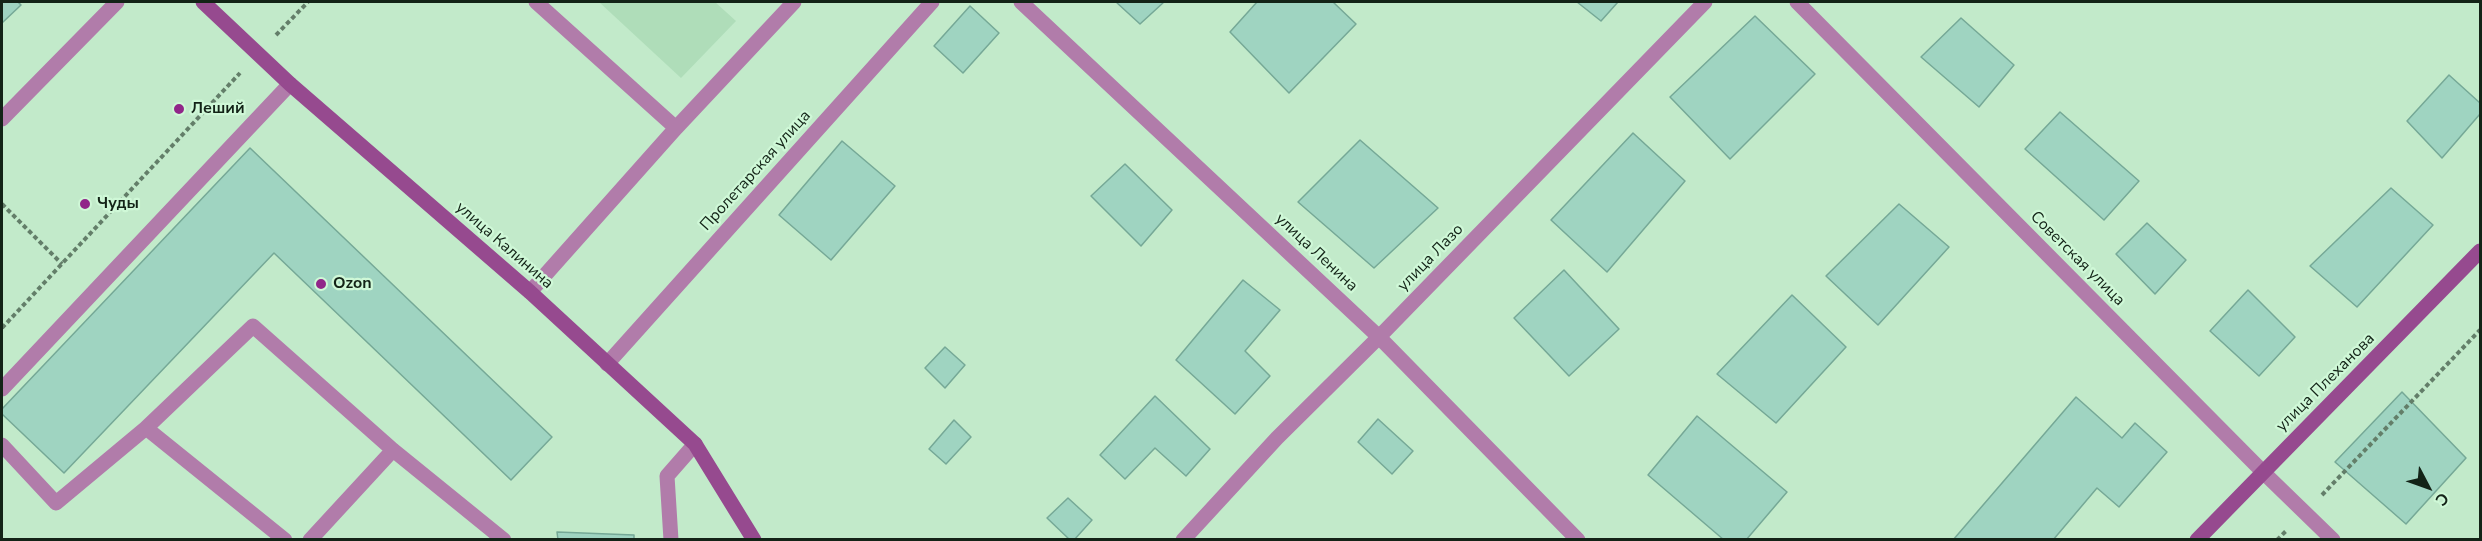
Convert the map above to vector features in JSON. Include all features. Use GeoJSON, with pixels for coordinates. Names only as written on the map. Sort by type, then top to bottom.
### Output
{"type":"FeatureCollection","features":[{"type":"Feature","properties":{"kind":"main road","name":"улица Калинина"},"geometry":{"type":"LineString","coordinates":[[203,2],[290,84],[530,292],[695,444],[754,540]]}},
{"type":"Feature","properties":{"kind":"main road","name":"улица Плеханова"},"geometry":{"type":"LineString","coordinates":[[2197,540],[2481,251]]}},
{"type":"Feature","properties":{"kind":"street"},"geometry":{"type":"LineString","coordinates":[[2,119],[117,2]]}},
{"type":"Feature","properties":{"kind":"street"},"geometry":{"type":"LineString","coordinates":[[536,2],[676,128]]}},
{"type":"Feature","properties":{"kind":"street"},"geometry":{"type":"LineString","coordinates":[[530,292],[676,128],[794,2]]}},
{"type":"Feature","properties":{"kind":"street","name":"Пролетарская улица"},"geometry":{"type":"LineString","coordinates":[[607,364],[932,2]]}},
{"type":"Feature","properties":{"kind":"street","name":"улица Ленина"},"geometry":{"type":"LineString","coordinates":[[1021,2],[1379,337],[1578,540]]}},
{"type":"Feature","properties":{"kind":"street","name":"улица Лазо"},"geometry":{"type":"LineString","coordinates":[[1183,540],[1277,438],[1379,337],[1706,2]]}},
{"type":"Feature","properties":{"kind":"street","name":"Советская улица"},"geometry":{"type":"LineString","coordinates":[[1797,2],[2333,540]]}},
{"type":"Feature","properties":{"kind":"street"},"geometry":{"type":"LineString","coordinates":[[2,390],[290,84]]}},
{"type":"Feature","properties":{"kind":"street"},"geometry":{"type":"LineString","coordinates":[[2,445],[56,503],[146,428],[253,326],[393,450],[504,540]]}},
{"type":"Feature","properties":{"kind":"street"},"geometry":{"type":"LineString","coordinates":[[146,428],[285,540]]}},
{"type":"Feature","properties":{"kind":"street"},"geometry":{"type":"LineString","coordinates":[[671,540],[667,476],[695,444]]}},
{"type":"Feature","properties":{"kind":"street"},"geometry":{"type":"LineString","coordinates":[[310,540],[393,450]]}},
{"type":"Feature","properties":{"kind":"path"},"geometry":{"type":"LineString","coordinates":[[274,38],[308,2]]}},
{"type":"Feature","properties":{"kind":"path"},"geometry":{"type":"LineString","coordinates":[[2,328],[240,73]]}},
{"type":"Feature","properties":{"kind":"path"},"geometry":{"type":"LineString","coordinates":[[2,204],[62,264]]}},
{"type":"Feature","properties":{"kind":"path"},"geometry":{"type":"LineString","coordinates":[[2277,540],[2481,330]]}},
{"type":"Feature","properties":{"kind":"shaded area"},"geometry":{"type":"Polygon","coordinates":[[[599,2],[715,2],[736,21],[681,78],[599,2]]]}},
{"type":"Feature","properties":{"kind":"building"},"geometry":{"type":"Polygon","coordinates":[[[2,2],[18,2],[21,5],[2,23],[2,2]]]}},
{"type":"Feature","properties":{"kind":"building"},"geometry":{"type":"Polygon","coordinates":[[[1116,2],[1164,2],[1140,24],[1116,2]]]}},
{"type":"Feature","properties":{"kind":"building"},"geometry":{"type":"Polygon","coordinates":[[[1257,2],[1333,2],[1356,24],[1289,93],[1230,32],[1257,2]]]}},
{"type":"Feature","properties":{"kind":"building"},"geometry":{"type":"Polygon","coordinates":[[[1577,2],[1618,2],[1601,21],[1577,2]]]}},
{"type":"Feature","properties":{"kind":"building"},"geometry":{"type":"Polygon","coordinates":[[[970,6],[999,33],[963,73],[934,46],[970,6]]]}},
{"type":"Feature","properties":{"kind":"building"},"geometry":{"type":"Polygon","coordinates":[[[1755,16],[1815,74],[1730,159],[1670,97],[1755,16]]]}},
{"type":"Feature","properties":{"kind":"building"},"geometry":{"type":"Polygon","coordinates":[[[1961,18],[2014,65],[1979,107],[1921,57],[1961,18]]]}},
{"type":"Feature","properties":{"kind":"building"},"geometry":{"type":"Polygon","coordinates":[[[2449,75],[2480,103],[2480,114],[2442,158],[2407,121],[2449,75]]]}},
{"type":"Feature","properties":{"kind":"building"},"geometry":{"type":"Polygon","coordinates":[[[2060,112],[2139,181],[2104,220],[2025,149],[2060,112]]]}},
{"type":"Feature","properties":{"kind":"building"},"geometry":{"type":"Polygon","coordinates":[[[1633,133],[1685,181],[1607,272],[1551,220],[1633,133]]]}},
{"type":"Feature","properties":{"kind":"building"},"geometry":{"type":"Polygon","coordinates":[[[1360,140],[1438,208],[1374,268],[1298,202],[1360,140]]]}},
{"type":"Feature","properties":{"kind":"building"},"geometry":{"type":"Polygon","coordinates":[[[842,141],[895,186],[831,260],[779,215],[842,141]]]}},
{"type":"Feature","properties":{"kind":"building"},"geometry":{"type":"Polygon","coordinates":[[[250,148],[552,437],[511,480],[274,253],[64,473],[2,414],[2,409],[250,148]]]}},
{"type":"Feature","properties":{"kind":"building"},"geometry":{"type":"Polygon","coordinates":[[[1125,164],[1172,210],[1141,246],[1091,196],[1125,164]]]}},
{"type":"Feature","properties":{"kind":"building"},"geometry":{"type":"Polygon","coordinates":[[[2391,188],[2433,225],[2357,307],[2310,266],[2391,188]]]}},
{"type":"Feature","properties":{"kind":"building"},"geometry":{"type":"Polygon","coordinates":[[[1899,204],[1949,247],[1878,325],[1826,276],[1899,204]]]}},
{"type":"Feature","properties":{"kind":"building"},"geometry":{"type":"Polygon","coordinates":[[[2147,223],[2186,260],[2155,294],[2116,254],[2147,223]]]}},
{"type":"Feature","properties":{"kind":"building"},"geometry":{"type":"Polygon","coordinates":[[[1564,270],[1619,329],[1569,376],[1514,318],[1564,270]]]}},
{"type":"Feature","properties":{"kind":"building"},"geometry":{"type":"Polygon","coordinates":[[[1243,280],[1280,310],[1245,351],[1270,376],[1235,414],[1176,360],[1243,280]]]}},
{"type":"Feature","properties":{"kind":"building"},"geometry":{"type":"Polygon","coordinates":[[[2248,290],[2295,337],[2259,376],[2210,331],[2248,290]]]}},
{"type":"Feature","properties":{"kind":"building"},"geometry":{"type":"Polygon","coordinates":[[[1792,295],[1846,347],[1776,423],[1717,374],[1792,295]]]}},
{"type":"Feature","properties":{"kind":"building"},"geometry":{"type":"Polygon","coordinates":[[[945,347],[965,365],[945,388],[925,368],[945,347]]]}},
{"type":"Feature","properties":{"kind":"building"},"geometry":{"type":"Polygon","coordinates":[[[2402,392],[2466,458],[2406,524],[2335,462],[2402,392]]]}},
{"type":"Feature","properties":{"kind":"building"},"geometry":{"type":"Polygon","coordinates":[[[1155,396],[1210,449],[1186,476],[1155,448],[1125,479],[1100,455],[1155,396]]]}},
{"type":"Feature","properties":{"kind":"building"},"geometry":{"type":"Polygon","coordinates":[[[2076,397],[2122,438],[2135,423],[2167,452],[2119,507],[2097,488],[2053,540],[1953,540],[2076,397]]]}},
{"type":"Feature","properties":{"kind":"building"},"geometry":{"type":"Polygon","coordinates":[[[1697,416],[1787,492],[1746,540],[1724,540],[1648,475],[1697,416]]]}},
{"type":"Feature","properties":{"kind":"building"},"geometry":{"type":"Polygon","coordinates":[[[1378,419],[1413,451],[1392,474],[1358,442],[1378,419]]]}},
{"type":"Feature","properties":{"kind":"building"},"geometry":{"type":"Polygon","coordinates":[[[954,420],[971,437],[946,464],[929,449],[954,420]]]}},
{"type":"Feature","properties":{"kind":"building"},"geometry":{"type":"Polygon","coordinates":[[[1068,498],[1092,520],[1074,540],[1070,540],[1047,518],[1068,498]]]}},
{"type":"Feature","properties":{"kind":"building"},"geometry":{"type":"Polygon","coordinates":[[[557,532],[634,535],[634,540],[558,540],[557,532]]]}},
{"type":"Feature","properties":{"kind":"place","name":"Леший"},"geometry":{"type":"Point","coordinates":[179,109]}},
{"type":"Feature","properties":{"kind":"place","name":"Чуды"},"geometry":{"type":"Point","coordinates":[85,204]}},
{"type":"Feature","properties":{"kind":"place","name":"Ozon"},"geometry":{"type":"Point","coordinates":[321,284]}}]}
